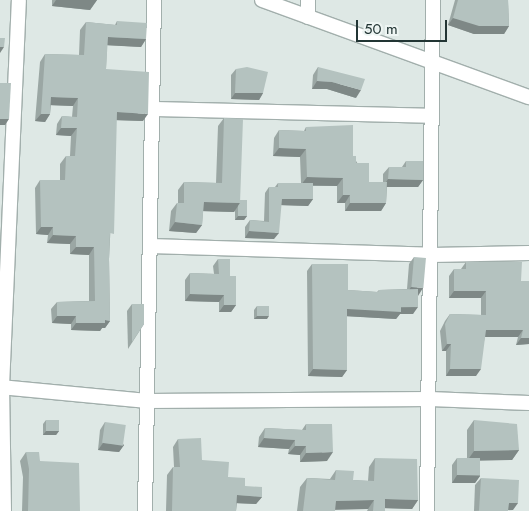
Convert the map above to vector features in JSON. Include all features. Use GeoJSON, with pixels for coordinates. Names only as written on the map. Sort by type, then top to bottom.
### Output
{"type":"FeatureCollection","features":[{"type":"Feature","properties":{"kind":"street"},"geometry":{"type":"LineString","coordinates":[[4,511],[1,387],[19,0]]}},
{"type":"Feature","properties":{"kind":"street"},"geometry":{"type":"LineString","coordinates":[[145,511],[154,0]]}},
{"type":"Feature","properties":{"kind":"street"},"geometry":{"type":"LineString","coordinates":[[262,0],[529,98]]}},
{"type":"Feature","properties":{"kind":"street"},"geometry":{"type":"LineString","coordinates":[[308,0],[308,17]]}},
{"type":"Feature","properties":{"kind":"street"},"geometry":{"type":"LineString","coordinates":[[427,511],[432,255],[433,0]]}},
{"type":"Feature","properties":{"kind":"street"},"geometry":{"type":"LineString","coordinates":[[152,109],[432,116]]}},
{"type":"Feature","properties":{"kind":"street"},"geometry":{"type":"LineString","coordinates":[[150,246],[432,255],[529,253]]}},
{"type":"Feature","properties":{"kind":"street"},"geometry":{"type":"LineString","coordinates":[[1,387],[147,401],[430,399],[529,402]]}},
{"type":"Feature","properties":{"kind":"building"},"geometry":{"type":"Polygon","coordinates":[[[458,0],[508,0],[509,26],[479,26],[453,18],[458,0]]]}},
{"type":"Feature","properties":{"kind":"building"},"geometry":{"type":"Polygon","coordinates":[[[117,21],[147,23],[146,39],[108,37],[106,69],[149,72],[148,114],[117,112],[114,234],[110,233],[109,259],[110,321],[105,320],[105,323],[76,323],[76,316],[57,316],[57,302],[95,301],[94,247],[76,247],[76,236],[53,235],[53,227],[41,227],[40,180],[65,180],[66,156],[75,156],[77,128],[61,128],[62,116],[77,117],[78,98],[51,97],[50,114],[41,114],[45,54],[84,55],[86,22],[117,25],[117,21]]]}},
{"type":"Feature","properties":{"kind":"building"},"geometry":{"type":"Polygon","coordinates":[[[0,38],[5,38],[4,47],[0,47],[0,38]]]}},
{"type":"Feature","properties":{"kind":"building"},"geometry":{"type":"Polygon","coordinates":[[[247,67],[268,72],[263,93],[235,93],[236,69],[247,67]]]}},
{"type":"Feature","properties":{"kind":"building"},"geometry":{"type":"Polygon","coordinates":[[[318,67],[365,79],[361,90],[332,82],[317,81],[318,67]]]}},
{"type":"Feature","properties":{"kind":"building"},"geometry":{"type":"Polygon","coordinates":[[[0,83],[11,83],[9,119],[0,119],[0,83]]]}},
{"type":"Feature","properties":{"kind":"building"},"geometry":{"type":"Polygon","coordinates":[[[224,118],[243,119],[240,203],[204,202],[202,225],[175,222],[177,203],[184,203],[184,182],[222,183],[224,118]]]}},
{"type":"Feature","properties":{"kind":"building"},"geometry":{"type":"Polygon","coordinates":[[[353,125],[353,156],[356,156],[356,163],[369,163],[369,182],[387,182],[386,203],[350,203],[350,195],[343,195],[343,178],[307,177],[306,149],[279,148],[279,130],[306,131],[306,127],[353,125]]]}},
{"type":"Feature","properties":{"kind":"building"},"geometry":{"type":"Polygon","coordinates":[[[406,161],[423,161],[423,180],[388,179],[389,167],[406,167],[406,161]]]}},
{"type":"Feature","properties":{"kind":"building"},"geometry":{"type":"Polygon","coordinates":[[[278,183],[313,183],[313,199],[282,199],[279,233],[249,231],[250,220],[269,222],[269,187],[278,187],[278,183]]]}},
{"type":"Feature","properties":{"kind":"building"},"geometry":{"type":"Polygon","coordinates":[[[240,200],[247,200],[247,216],[238,216],[240,200]]]}},
{"type":"Feature","properties":{"kind":"building"},"geometry":{"type":"Polygon","coordinates":[[[414,257],[426,258],[423,288],[411,287],[414,257]]]}},
{"type":"Feature","properties":{"kind":"building"},"geometry":{"type":"Polygon","coordinates":[[[218,259],[230,259],[230,276],[236,276],[236,305],[224,305],[224,295],[190,294],[190,273],[219,274],[218,259]]]}},
{"type":"Feature","properties":{"kind":"building"},"geometry":{"type":"Polygon","coordinates":[[[466,262],[522,262],[521,281],[529,281],[529,338],[521,338],[523,330],[486,330],[481,369],[450,369],[451,344],[447,344],[445,324],[450,314],[486,315],[486,291],[454,291],[454,269],[466,269],[466,262]]]}},
{"type":"Feature","properties":{"kind":"building"},"geometry":{"type":"Polygon","coordinates":[[[312,264],[348,264],[348,290],[378,292],[379,290],[418,289],[418,307],[401,307],[401,312],[347,309],[347,370],[313,369],[312,264]]]}},
{"type":"Feature","properties":{"kind":"building"},"geometry":{"type":"Polygon","coordinates":[[[132,304],[144,304],[144,324],[132,342],[132,304]]]}},
{"type":"Feature","properties":{"kind":"building"},"geometry":{"type":"Polygon","coordinates":[[[257,306],[269,306],[269,316],[257,316],[257,306]]]}},
{"type":"Feature","properties":{"kind":"building"},"geometry":{"type":"Polygon","coordinates":[[[46,420],[59,420],[59,431],[46,431],[46,420]]]}},
{"type":"Feature","properties":{"kind":"building"},"geometry":{"type":"Polygon","coordinates":[[[474,420],[517,424],[519,450],[474,451],[474,420]]]}},
{"type":"Feature","properties":{"kind":"building"},"geometry":{"type":"Polygon","coordinates":[[[105,422],[126,425],[123,446],[102,443],[105,422]]]}},
{"type":"Feature","properties":{"kind":"building"},"geometry":{"type":"Polygon","coordinates":[[[306,424],[332,424],[333,452],[306,453],[306,446],[295,446],[295,440],[264,438],[265,428],[306,430],[306,424]]]}},
{"type":"Feature","properties":{"kind":"building"},"geometry":{"type":"Polygon","coordinates":[[[201,438],[202,460],[229,462],[228,477],[245,478],[245,486],[262,487],[262,497],[237,495],[236,511],[172,511],[173,467],[180,467],[178,439],[201,438]]]}},
{"type":"Feature","properties":{"kind":"building"},"geometry":{"type":"Polygon","coordinates":[[[26,452],[39,452],[40,461],[79,463],[80,511],[28,511],[29,469],[26,452]]]}},
{"type":"Feature","properties":{"kind":"building"},"geometry":{"type":"Polygon","coordinates":[[[375,458],[417,459],[418,500],[385,499],[385,511],[373,511],[374,500],[336,501],[335,511],[303,511],[307,478],[335,480],[336,470],[354,471],[353,480],[374,481],[375,458]]]}},
{"type":"Feature","properties":{"kind":"building"},"geometry":{"type":"Polygon","coordinates":[[[457,458],[480,458],[480,475],[457,475],[457,458]]]}},
{"type":"Feature","properties":{"kind":"building"},"geometry":{"type":"Polygon","coordinates":[[[481,478],[519,480],[518,503],[509,503],[508,511],[479,511],[481,478]]]}}]}
